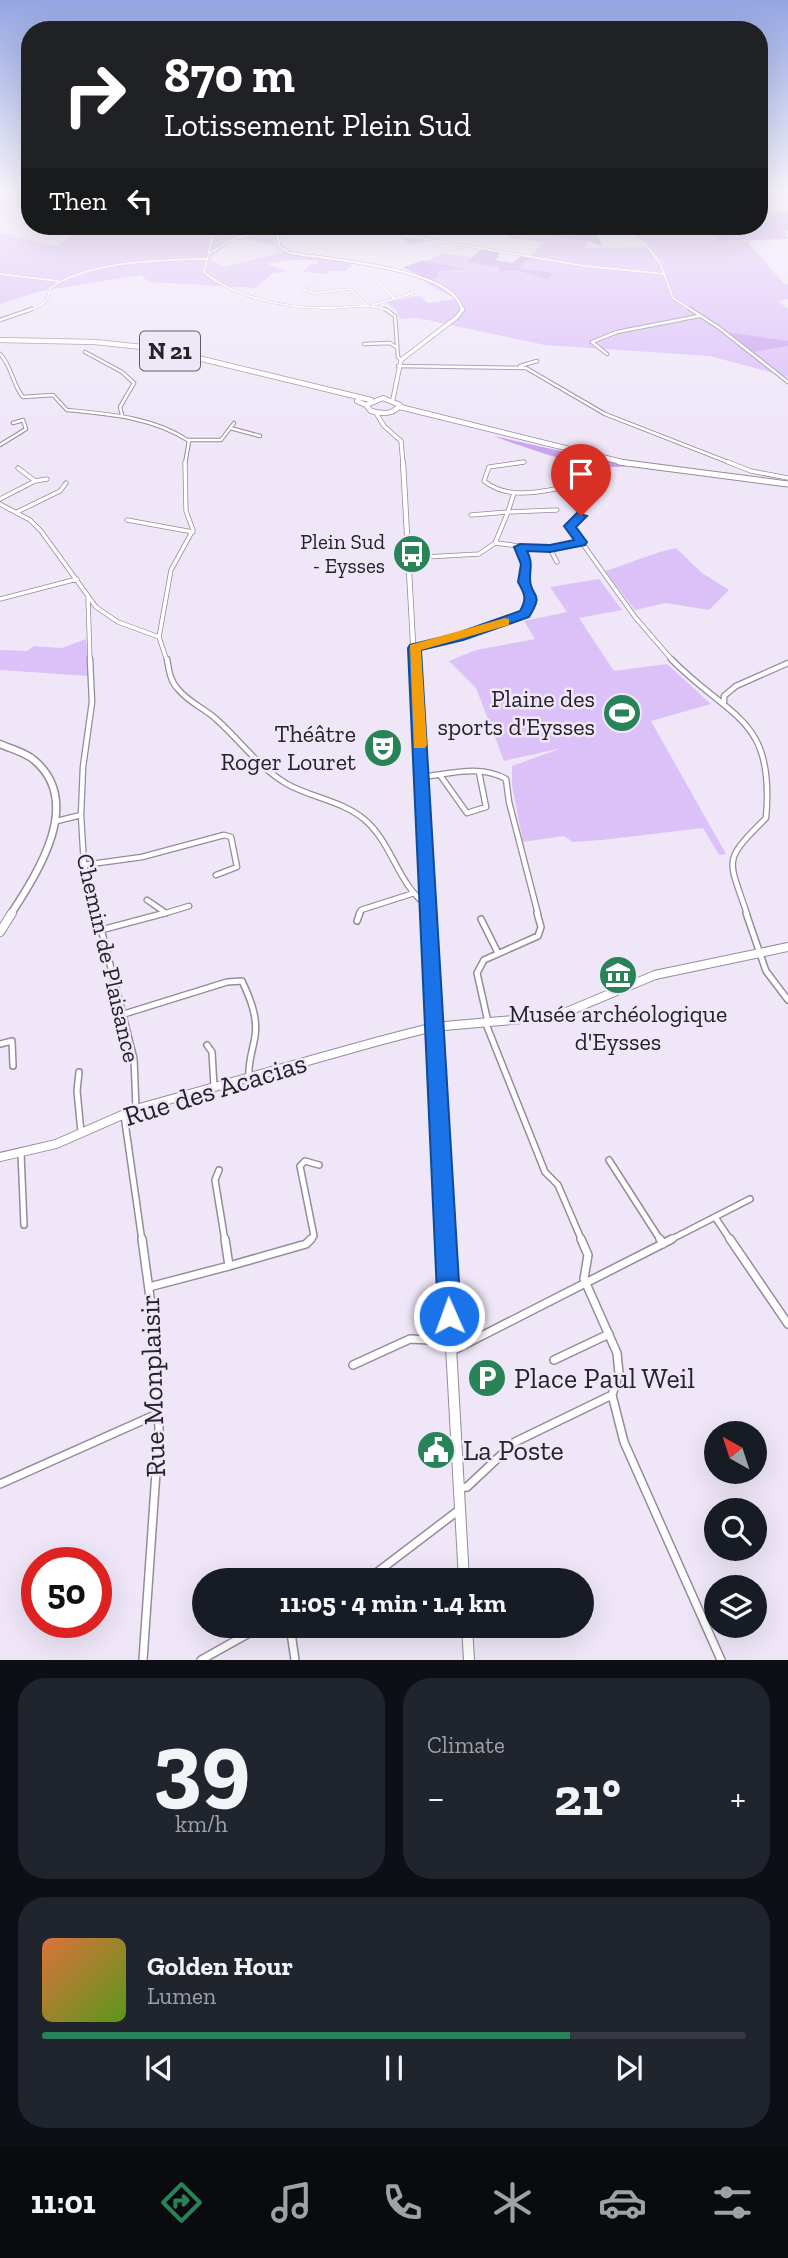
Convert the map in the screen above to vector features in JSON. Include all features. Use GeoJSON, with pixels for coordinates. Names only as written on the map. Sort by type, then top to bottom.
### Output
{"type":"FeatureCollection","features":[{"type":"Feature","properties":{"kind":"main road"},"geometry":{"type":"LineString","coordinates":[[385,268],[407,272],[455,294],[462,302],[463,309],[457,317],[401,360],[393,399]]}},
{"type":"Feature","properties":{"kind":"main road","name":"N 21"},"geometry":{"type":"LineString","coordinates":[[0,340],[71,340],[144,347],[212,360],[371,400]]}},
{"type":"Feature","properties":{"kind":"main road"},"geometry":{"type":"LineString","coordinates":[[398,378],[387,395],[371,400],[366,405],[367,410],[450,421]]}},
{"type":"Feature","properties":{"kind":"main road","name":"N 21"},"geometry":{"type":"LineString","coordinates":[[336,392],[366,405]]}},
{"type":"Feature","properties":{"kind":"main road"},"geometry":{"type":"LineString","coordinates":[[379,398],[393,399],[400,407]]}},
{"type":"Feature","properties":{"kind":"main road"},"geometry":{"type":"LineString","coordinates":[[384,426],[390,412],[400,407],[606,460],[788,484]]}},
{"type":"Feature","properties":{"kind":"main road"},"geometry":{"type":"LineString","coordinates":[[376,413],[384,426],[401,441],[429,906],[433,1027],[441,1114],[457,1488],[463,1568]]}},
{"type":"Feature","properties":{"kind":"main road"},"geometry":{"type":"LineString","coordinates":[[0,744],[28,754],[49,774],[56,787],[57,821],[33,880],[0,932]]}},
{"type":"Feature","properties":{"kind":"main road","name":"Rue des Acacias"},"geometry":{"type":"LineString","coordinates":[[0,1157],[56,1144],[136,1109],[433,1027],[557,1016],[654,975],[788,947]]}},
{"type":"Feature","properties":{"kind":"main road"},"geometry":{"type":"LineString","coordinates":[[468,1638],[469,1660]]}},
{"type":"Feature","properties":{"kind":"street"},"geometry":{"type":"LineString","coordinates":[[0,274],[58,281],[105,268]]}},
{"type":"Feature","properties":{"kind":"street"},"geometry":{"type":"LineString","coordinates":[[205,268],[209,279],[225,287],[316,308],[372,306],[413,293],[409,284]]}},
{"type":"Feature","properties":{"kind":"street"},"geometry":{"type":"LineString","coordinates":[[610,268],[665,274]]}},
{"type":"Feature","properties":{"kind":"street"},"geometry":{"type":"LineString","coordinates":[[662,268],[670,295],[788,382]]}},
{"type":"Feature","properties":{"kind":"street"},"geometry":{"type":"LineString","coordinates":[[376,279],[395,300]]}},
{"type":"Feature","properties":{"kind":"street"},"geometry":{"type":"LineString","coordinates":[[0,320],[44,304],[49,298],[50,288],[58,281]]}},
{"type":"Feature","properties":{"kind":"street"},"geometry":{"type":"LineString","coordinates":[[319,281],[304,287],[303,290],[314,293],[350,289],[368,306]]}},
{"type":"Feature","properties":{"kind":"street"},"geometry":{"type":"LineString","coordinates":[[372,306],[393,313],[398,358],[401,360]]}},
{"type":"Feature","properties":{"kind":"street"},"geometry":{"type":"LineString","coordinates":[[607,354],[592,342],[617,332],[700,316]]}},
{"type":"Feature","properties":{"kind":"street"},"geometry":{"type":"LineString","coordinates":[[364,344],[390,343],[397,347]]}},
{"type":"Feature","properties":{"kind":"street"},"geometry":{"type":"LineString","coordinates":[[85,352],[122,372],[134,383],[120,407],[122,415]]}},
{"type":"Feature","properties":{"kind":"street"},"geometry":{"type":"LineString","coordinates":[[0,354],[10,366],[16,390],[23,397],[53,395],[67,410],[122,415],[177,433],[188,440],[221,440],[234,423]]}},
{"type":"Feature","properties":{"kind":"street"},"geometry":{"type":"LineString","coordinates":[[398,366],[519,366],[537,361]]}},
{"type":"Feature","properties":{"kind":"street"},"geometry":{"type":"LineString","coordinates":[[519,366],[535,372],[605,414],[751,471],[788,478]]}},
{"type":"Feature","properties":{"kind":"street"},"geometry":{"type":"LineString","coordinates":[[0,444],[26,429],[23,420],[13,423]]}},
{"type":"Feature","properties":{"kind":"street"},"geometry":{"type":"LineString","coordinates":[[230,428],[260,436]]}},
{"type":"Feature","properties":{"kind":"street"},"geometry":{"type":"LineString","coordinates":[[159,637],[171,570],[192,531],[186,511],[185,459],[188,440]]}},
{"type":"Feature","properties":{"kind":"street"},"geometry":{"type":"LineString","coordinates":[[524,462],[488,468],[484,480],[486,484],[494,489],[514,493],[566,487]]}},
{"type":"Feature","properties":{"kind":"street"},"geometry":{"type":"LineString","coordinates":[[18,467],[36,481]]}},
{"type":"Feature","properties":{"kind":"street"},"geometry":{"type":"LineString","coordinates":[[560,477],[583,511],[570,526],[581,542],[678,666],[724,702],[753,732],[767,763],[766,818],[735,849],[731,867],[766,971],[788,1000]]}},
{"type":"Feature","properties":{"kind":"street"},"geometry":{"type":"LineString","coordinates":[[47,479],[36,481],[0,502],[41,531],[96,607],[118,622],[159,637],[166,646],[176,688],[213,716],[281,780],[354,813],[373,828],[414,893],[429,906]]}},
{"type":"Feature","properties":{"kind":"street"},"geometry":{"type":"LineString","coordinates":[[17,512],[60,491],[66,483]]}},
{"type":"Feature","properties":{"kind":"street"},"geometry":{"type":"LineString","coordinates":[[408,558],[472,556],[495,542],[514,493]]}},
{"type":"Feature","properties":{"kind":"street"},"geometry":{"type":"LineString","coordinates":[[471,515],[557,510]]}},
{"type":"Feature","properties":{"kind":"street"},"geometry":{"type":"LineString","coordinates":[[496,513],[505,518]]}},
{"type":"Feature","properties":{"kind":"street"},"geometry":{"type":"LineString","coordinates":[[127,520],[192,531]]}},
{"type":"Feature","properties":{"kind":"street"},"geometry":{"type":"LineString","coordinates":[[495,542],[550,549],[581,542]]}},
{"type":"Feature","properties":{"kind":"street"},"geometry":{"type":"LineString","coordinates":[[414,648],[458,637],[525,614],[532,601],[524,582],[527,564],[520,547]]}},
{"type":"Feature","properties":{"kind":"street"},"geometry":{"type":"LineString","coordinates":[[550,549],[557,562]]}},
{"type":"Feature","properties":{"kind":"street"},"geometry":{"type":"LineString","coordinates":[[0,599],[77,579]]}},
{"type":"Feature","properties":{"kind":"street","name":"Chemin de Plaisance"},"geometry":{"type":"LineString","coordinates":[[88,598],[92,702],[83,767],[83,865],[134,1059],[136,1109]]}},
{"type":"Feature","properties":{"kind":"street"},"geometry":{"type":"LineString","coordinates":[[724,702],[724,696],[729,690],[766,677],[788,663]]}},
{"type":"Feature","properties":{"kind":"street"},"geometry":{"type":"LineString","coordinates":[[421,777],[479,772],[501,775],[506,779],[509,802],[541,927],[538,936],[484,960],[477,973],[487,1022],[545,1172],[558,1185],[588,1255],[584,1279],[617,1353],[619,1373],[612,1395],[624,1442],[720,1660]]}},
{"type":"Feature","properties":{"kind":"street"},"geometry":{"type":"LineString","coordinates":[[440,775],[467,813],[486,807],[479,772]]}},
{"type":"Feature","properties":{"kind":"street"},"geometry":{"type":"LineString","coordinates":[[57,821],[81,815]]}},
{"type":"Feature","properties":{"kind":"street"},"geometry":{"type":"LineString","coordinates":[[83,865],[142,857],[224,835],[231,837],[237,867],[216,875]]}},
{"type":"Feature","properties":{"kind":"street"},"geometry":{"type":"LineString","coordinates":[[357,921],[361,910],[414,893]]}},
{"type":"Feature","properties":{"kind":"street"},"geometry":{"type":"LineString","coordinates":[[147,900],[166,913]]}},
{"type":"Feature","properties":{"kind":"street"},"geometry":{"type":"LineString","coordinates":[[101,930],[189,906]]}},
{"type":"Feature","properties":{"kind":"street"},"geometry":{"type":"LineString","coordinates":[[481,919],[499,953]]}},
{"type":"Feature","properties":{"kind":"street"},"geometry":{"type":"LineString","coordinates":[[124,1014],[227,982],[242,981],[256,1024],[255,1037],[248,1055],[249,1077]]}},
{"type":"Feature","properties":{"kind":"street"},"geometry":{"type":"LineString","coordinates":[[0,1044],[12,1041],[13,1066]]}},
{"type":"Feature","properties":{"kind":"street"},"geometry":{"type":"LineString","coordinates":[[207,1045],[212,1052],[214,1088]]}},
{"type":"Feature","properties":{"kind":"street"},"geometry":{"type":"LineString","coordinates":[[79,1072],[81,1133]]}},
{"type":"Feature","properties":{"kind":"street","name":"Rue Monplaisir"},"geometry":{"type":"LineString","coordinates":[[124,1114],[155,1334],[158,1414],[158,1459],[143,1660]]}},
{"type":"Feature","properties":{"kind":"street"},"geometry":{"type":"LineString","coordinates":[[21,1153],[24,1225]]}},
{"type":"Feature","properties":{"kind":"street"},"geometry":{"type":"LineString","coordinates":[[609,1160],[663,1244]]}},
{"type":"Feature","properties":{"kind":"street"},"geometry":{"type":"LineString","coordinates":[[149,1287],[306,1244],[314,1236],[300,1166],[305,1161],[318,1165]]}},
{"type":"Feature","properties":{"kind":"street"},"geometry":{"type":"LineString","coordinates":[[219,1170],[215,1180],[229,1266]]}},
{"type":"Feature","properties":{"kind":"street"},"geometry":{"type":"LineString","coordinates":[[353,1365],[410,1339],[451,1347],[586,1284],[750,1199]]}},
{"type":"Feature","properties":{"kind":"street"},"geometry":{"type":"LineString","coordinates":[[715,1217],[788,1324]]}},
{"type":"Feature","properties":{"kind":"street"},"geometry":{"type":"LineString","coordinates":[[554,1360],[609,1334]]}},
{"type":"Feature","properties":{"kind":"street"},"geometry":{"type":"LineString","coordinates":[[457,1488],[467,1487],[515,1442],[612,1395]]}},
{"type":"Feature","properties":{"kind":"street"},"geometry":{"type":"LineString","coordinates":[[0,1484],[158,1414]]}},
{"type":"Feature","properties":{"kind":"street"},"geometry":{"type":"LineString","coordinates":[[383,1568],[459,1510]]}},
{"type":"Feature","properties":{"kind":"street"},"geometry":{"type":"LineString","coordinates":[[201,1660],[240,1638]]}},
{"type":"Feature","properties":{"kind":"street"},"geometry":{"type":"LineString","coordinates":[[292,1638],[295,1660]]}},
{"type":"Feature","properties":{"kind":"shaded area"},"geometry":{"type":"Polygon","coordinates":[[[0,268],[280,268],[290,272],[273,273],[256,288],[149,282],[141,275],[41,291],[0,304],[0,268]]]}},
{"type":"Feature","properties":{"kind":"shaded area"},"geometry":{"type":"Polygon","coordinates":[[[306,268],[349,268],[345,271],[325,271],[329,274],[303,272],[306,268]]]}},
{"type":"Feature","properties":{"kind":"shaded area"},"geometry":{"type":"Polygon","coordinates":[[[406,268],[464,269],[438,271],[439,277],[429,280],[406,268]]]}},
{"type":"Feature","properties":{"kind":"shaded area"},"geometry":{"type":"Polygon","coordinates":[[[455,268],[534,270],[523,268],[771,268],[785,285],[788,284],[788,299],[778,301],[788,309],[788,377],[710,356],[545,345],[418,318],[400,319],[396,310],[386,302],[419,296],[428,303],[456,299],[424,282],[439,277],[438,271],[455,268]]]}},
{"type":"Feature","properties":{"kind":"shaded area"},"geometry":{"type":"Polygon","coordinates":[[[499,268],[523,268],[554,273],[548,279],[515,270],[499,272],[499,268]]]}},
{"type":"Feature","properties":{"kind":"shaded area"},"geometry":{"type":"Polygon","coordinates":[[[725,332],[788,341],[788,346],[751,352],[725,332]]]}},
{"type":"Feature","properties":{"kind":"shaded area"},"geometry":{"type":"Polygon","coordinates":[[[494,436],[627,466],[579,463],[494,436]]]}},
{"type":"Feature","properties":{"kind":"shaded area"},"geometry":{"type":"Polygon","coordinates":[[[676,548],[702,573],[729,590],[709,610],[666,603],[635,610],[605,571],[658,553],[676,548]]]}},
{"type":"Feature","properties":{"kind":"shaded area","name":"Plaine des sports d'Eysses"},"geometry":{"type":"Polygon","coordinates":[[[599,579],[622,610],[579,618],[614,671],[667,664],[711,704],[651,721],[726,854],[719,855],[703,828],[602,840],[573,842],[564,836],[523,842],[512,785],[512,766],[562,748],[504,761],[476,688],[449,661],[476,650],[535,639],[524,621],[567,612],[550,587],[599,579]]]}},
{"type":"Feature","properties":{"kind":"shaded area"},"geometry":{"type":"Polygon","coordinates":[[[86,639],[89,676],[0,670],[0,650],[27,651],[34,646],[62,648],[86,639]]]}},
{"type":"Feature","properties":{"kind":"slow traffic"},"geometry":{"type":"LineString","coordinates":[[420,745],[414,648],[505,622]]}},
{"type":"Feature","properties":{"kind":"place","name":"Plein Sud - Eysses"},"geometry":{"type":"Point","coordinates":[412,554]}},
{"type":"Feature","properties":{"kind":"place","name":"Plaine des sports d'Eysses"},"geometry":{"type":"Point","coordinates":[622,713]}},
{"type":"Feature","properties":{"kind":"place","name":"Théâtre Roger Louret"},"geometry":{"type":"Point","coordinates":[383,748]}},
{"type":"Feature","properties":{"kind":"place","name":"Musée archéologique d'Eysses"},"geometry":{"type":"Point","coordinates":[618,975]}},
{"type":"Feature","properties":{"kind":"place","name":"Place Paul Weil"},"geometry":{"type":"Point","coordinates":[487,1378]}},
{"type":"Feature","properties":{"kind":"place","name":"La Poste"},"geometry":{"type":"Point","coordinates":[436,1450]}},
{"type":"Feature","properties":{"kind":"route"},"geometry":{"type":"LineString","coordinates":[[449,1316],[441,1114],[433,1027],[414,648],[458,637],[525,614],[532,601],[524,582],[527,564],[520,547],[550,549],[581,542],[570,526],[581,516]]}}]}
